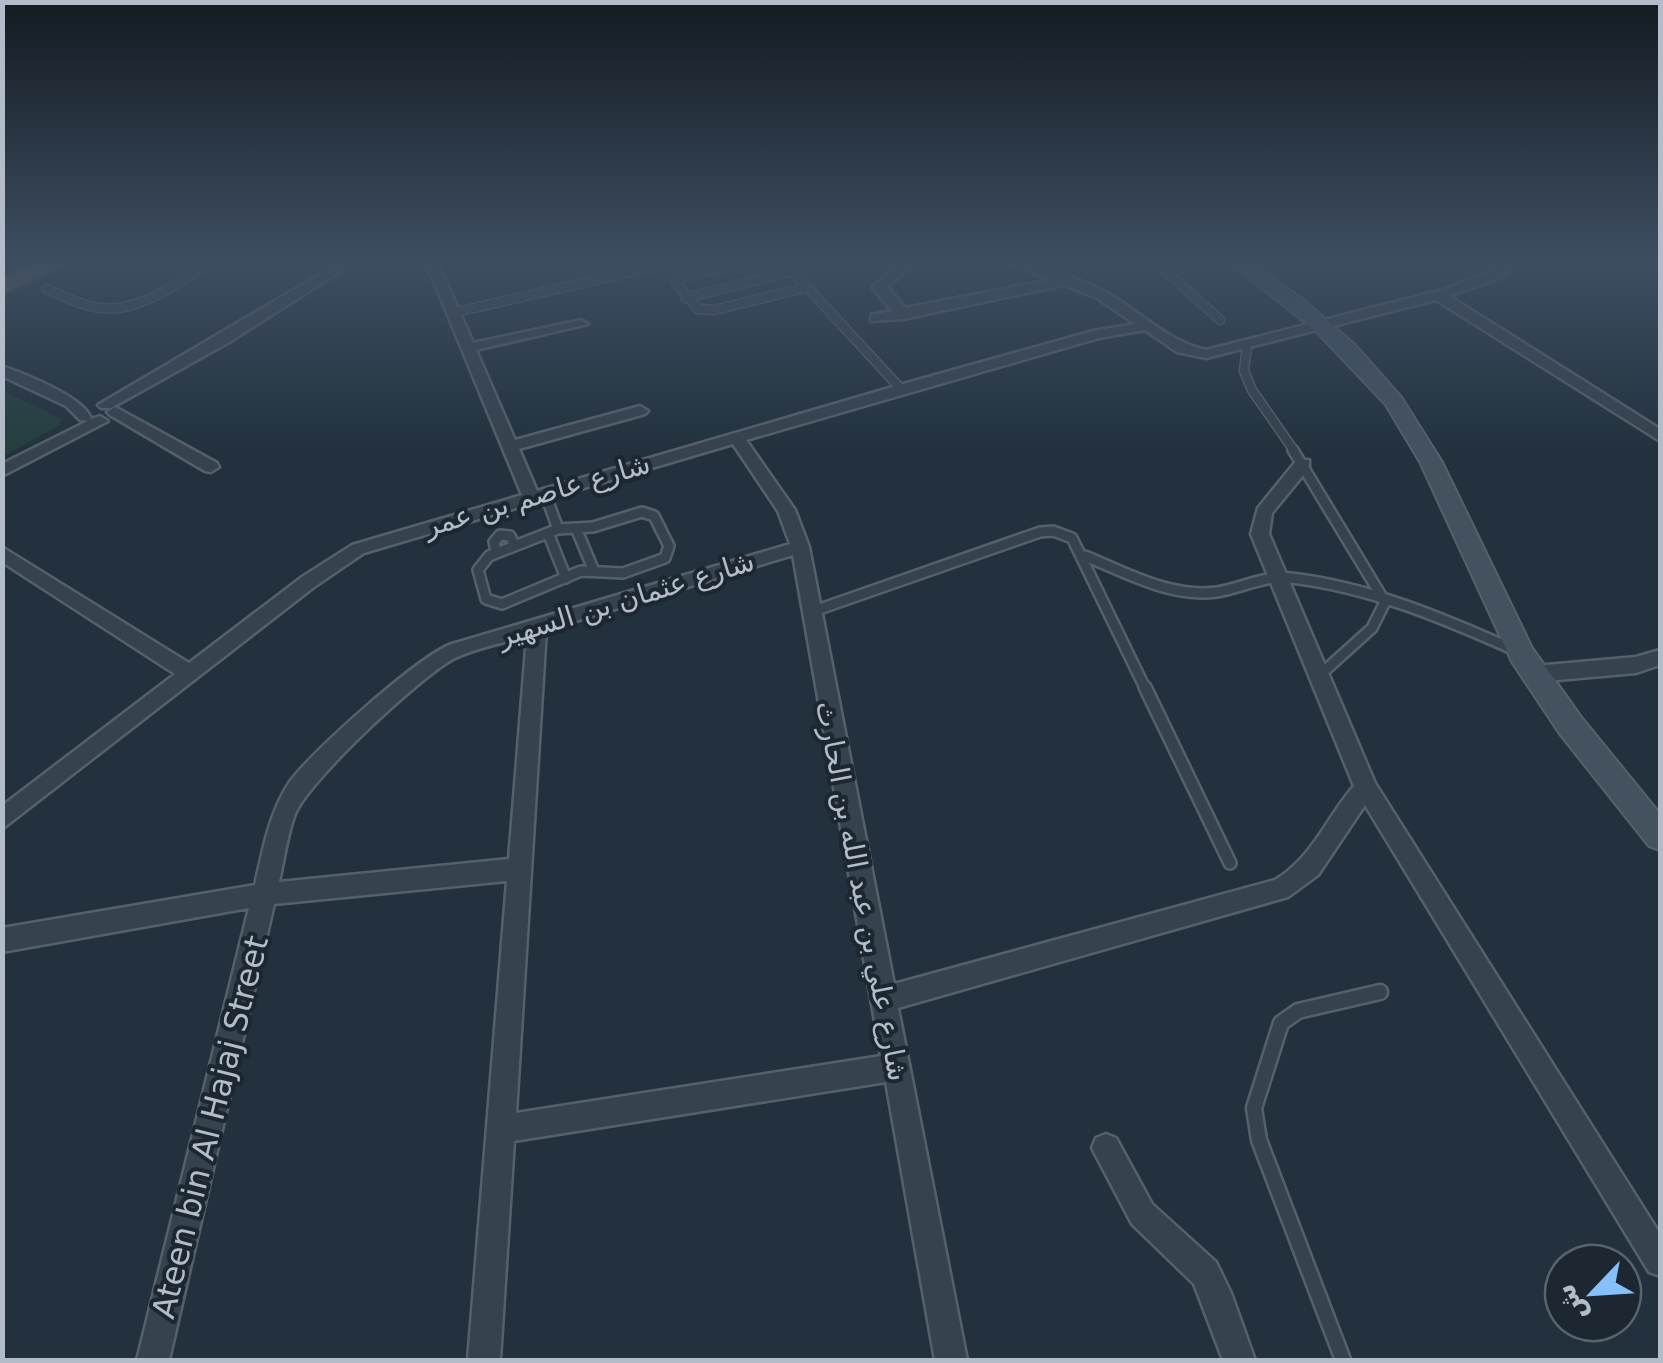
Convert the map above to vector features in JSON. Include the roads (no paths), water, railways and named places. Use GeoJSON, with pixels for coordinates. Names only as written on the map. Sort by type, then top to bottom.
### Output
{"type":"FeatureCollection","features":[{"type":"Feature","properties":{"kind":"street"},"geometry":{"type":"LineString","coordinates":[[2,471],[243,326]]}},
{"type":"Feature","properties":{"kind":"street"},"geometry":{"type":"LineString","coordinates":[[458,326],[510,446],[538,495]]}},
{"type":"Feature","properties":{"kind":"street"},"geometry":{"type":"LineString","coordinates":[[468,348],[573,326]]}},
{"type":"Feature","properties":{"kind":"street"},"geometry":{"type":"LineString","coordinates":[[1148,326],[1195,353],[1216,353],[1323,326]]}},
{"type":"Feature","properties":{"kind":"street","name":"شارع عاصم بن عمر"},"geometry":{"type":"LineString","coordinates":[[2,819],[332,564],[358,548],[900,389],[1098,334],[1148,326]]}},
{"type":"Feature","properties":{"kind":"street"},"geometry":{"type":"LineString","coordinates":[[1326,326],[1393,401],[1430,460],[1529,664],[1569,725],[1660,836]]}},
{"type":"Feature","properties":{"kind":"street"},"geometry":{"type":"LineString","coordinates":[[1486,326],[1660,436]]}},
{"type":"Feature","properties":{"kind":"street"},"geometry":{"type":"LineString","coordinates":[[4,372],[71,404],[136,426],[211,467]]}},
{"type":"Feature","properties":{"kind":"street"},"geometry":{"type":"LineString","coordinates":[[510,446],[640,411]]}},
{"type":"Feature","properties":{"kind":"street","name":"شارع علي بن عبد الله بن الحارث"},"geometry":{"type":"LineString","coordinates":[[736,437],[786,510],[800,547],[951,1360]]}},
{"type":"Feature","properties":{"kind":"street"},"geometry":{"type":"LineString","coordinates":[[1303,464],[1260,522],[1263,543],[1366,788],[1660,1261]]}},
{"type":"Feature","properties":{"kind":"street","name":"شارع عثمان بن السهير"},"geometry":{"type":"LineString","coordinates":[[452,650],[800,547]]}},
{"type":"Feature","properties":{"kind":"street"},"geometry":{"type":"LineString","coordinates":[[2,552],[190,674]]}},
{"type":"Feature","properties":{"kind":"street"},"geometry":{"type":"LineString","coordinates":[[484,1360],[537,626]]}},
{"type":"Feature","properties":{"kind":"street","name":"Ateen bin Al Hajaj Street"},"geometry":{"type":"LineString","coordinates":[[153,1360],[284,816],[298,788],[431,663],[452,650]]}},
{"type":"Feature","properties":{"kind":"street"},"geometry":{"type":"LineString","coordinates":[[1529,664],[1636,665],[1660,658]]}},
{"type":"Feature","properties":{"kind":"street"},"geometry":{"type":"LineString","coordinates":[[882,1000],[1280,889],[1322,857],[1348,808],[1366,788]]}},
{"type":"Feature","properties":{"kind":"street"},"geometry":{"type":"LineString","coordinates":[[2,940],[266,894],[520,869]]}},
{"type":"Feature","properties":{"kind":"street"},"geometry":{"type":"LineString","coordinates":[[502,1129],[896,1066]]}},
{"type":"Feature","properties":{"kind":"street"},"geometry":{"type":"LineString","coordinates":[[1106,1148],[1142,1214],[1205,1273],[1239,1360]]}},
{"type":"Feature","properties":{"kind":"lane"},"geometry":{"type":"LineString","coordinates":[[842,326],[900,389]]}},
{"type":"Feature","properties":{"kind":"lane"},"geometry":{"type":"LineString","coordinates":[[1247,345],[1243,360],[1247,380],[1303,464],[1385,602]]}},
{"type":"Feature","properties":{"kind":"lane"},"geometry":{"type":"LineString","coordinates":[[538,495],[566,578]]}},
{"type":"Feature","properties":{"kind":"lane"},"geometry":{"type":"LineString","coordinates":[[647,512],[654,516],[670,546],[665,558],[629,571],[593,570],[508,603],[492,604],[486,599],[478,570],[484,560],[553,531],[576,528],[647,512]]}},
{"type":"Feature","properties":{"kind":"lane"},"geometry":{"type":"LineString","coordinates":[[576,528],[593,570]]}},
{"type":"Feature","properties":{"kind":"lane"},"geometry":{"type":"LineString","coordinates":[[810,612],[1047,531],[1072,538],[1230,863]]}},
{"type":"Feature","properties":{"kind":"lane"},"geometry":{"type":"LineString","coordinates":[[1084,556],[1148,582],[1186,592],[1216,592],[1280,576],[1325,584],[1437,618],[1529,664]]}},
{"type":"Feature","properties":{"kind":"lane"},"geometry":{"type":"LineString","coordinates":[[1321,674],[1372,628],[1385,602]]}},
{"type":"Feature","properties":{"kind":"lane"},"geometry":{"type":"LineString","coordinates":[[1343,1360],[1260,1140],[1254,1108],[1281,1023],[1298,1011],[1380,992]]}}]}
